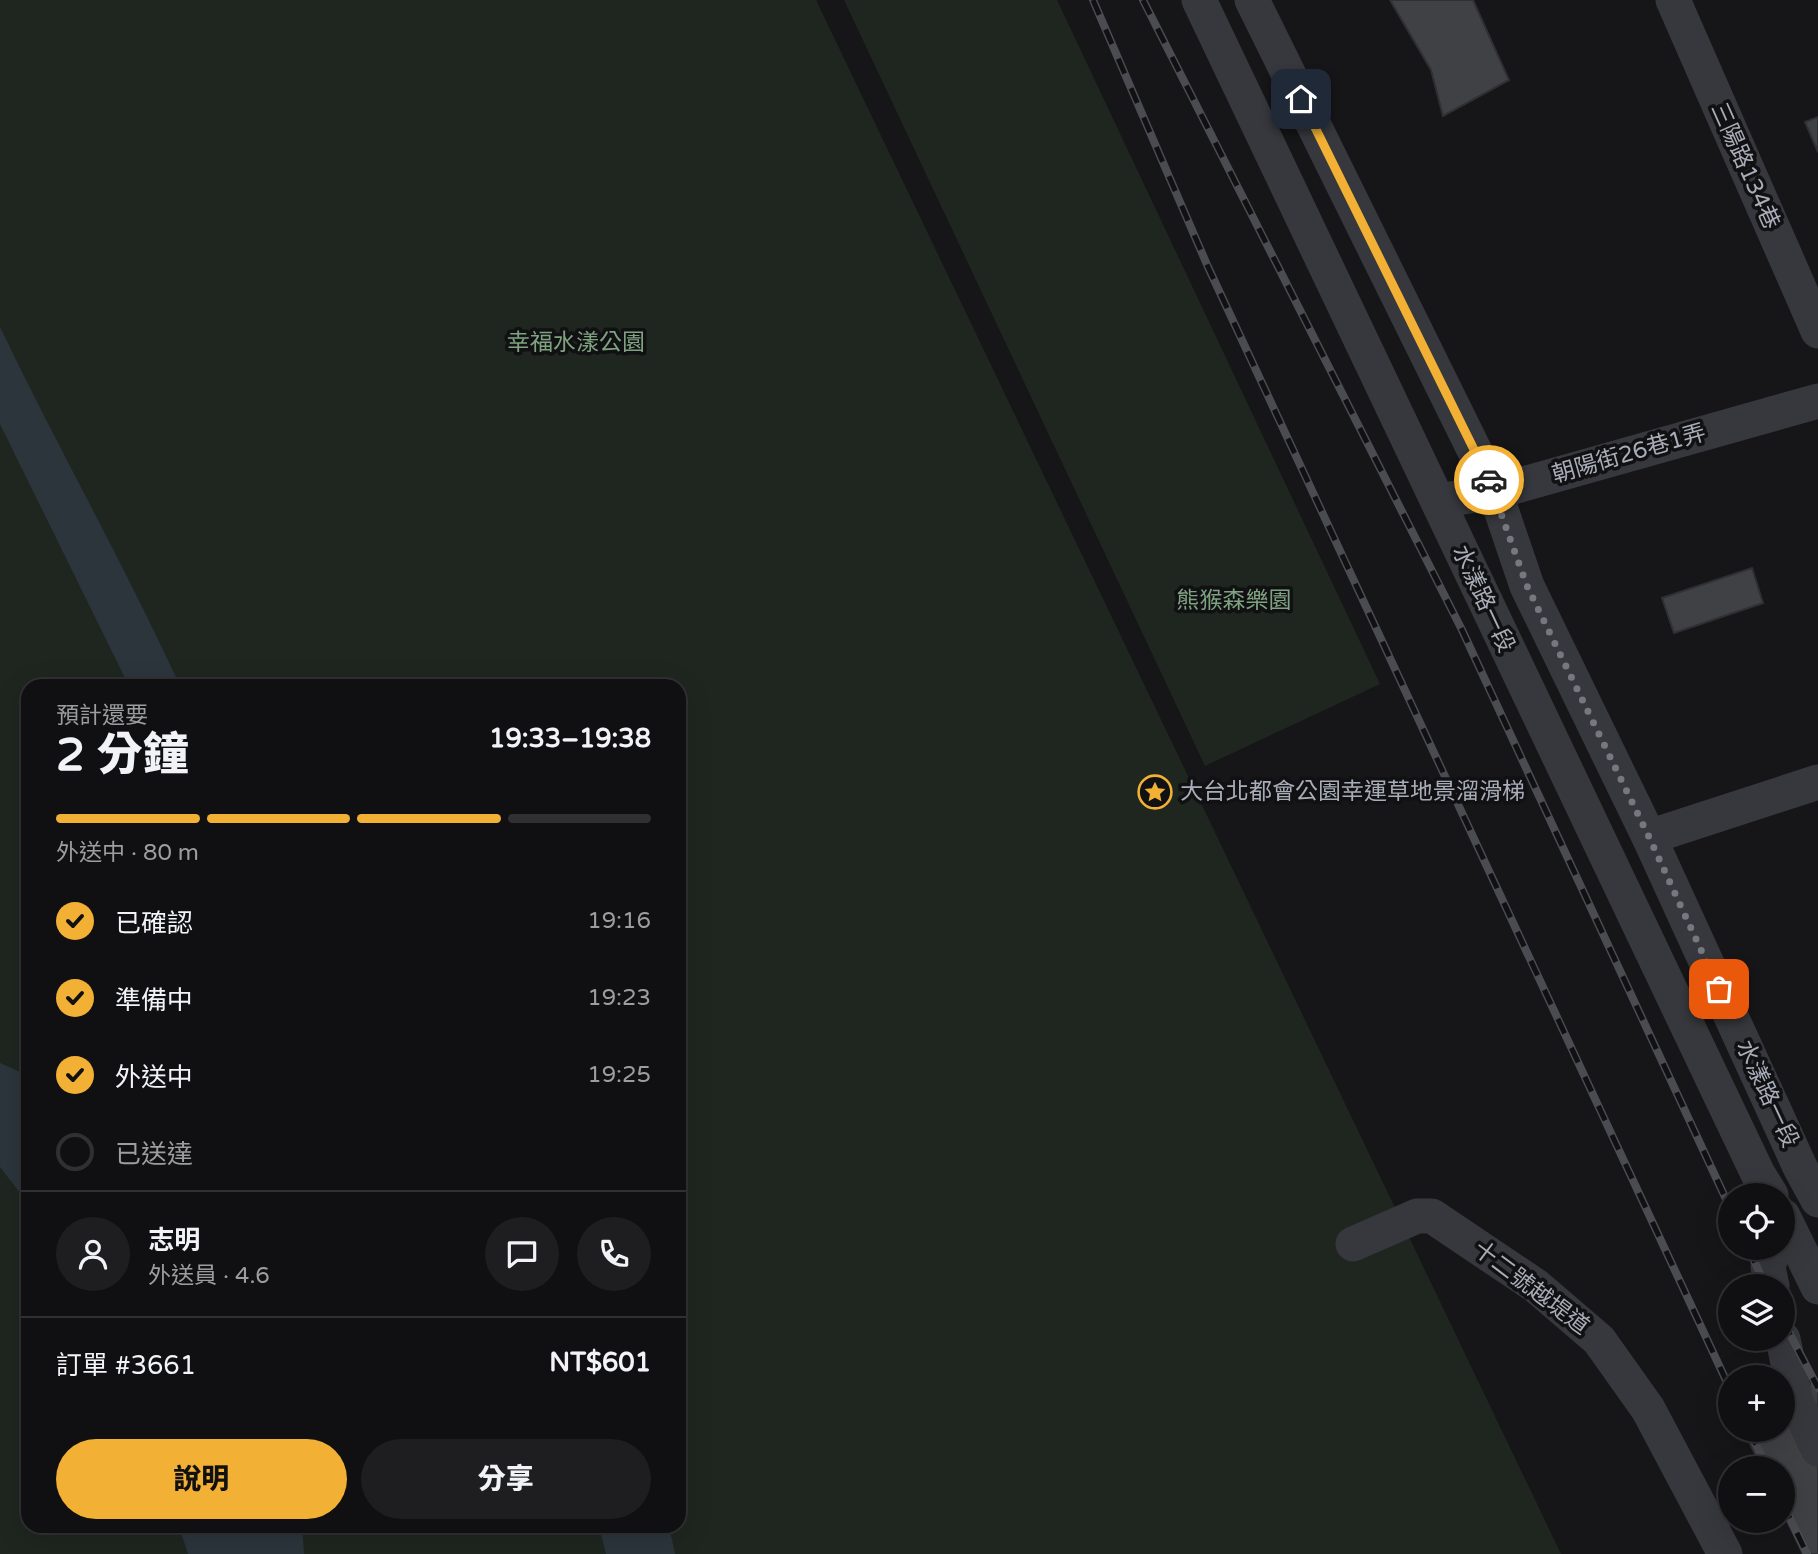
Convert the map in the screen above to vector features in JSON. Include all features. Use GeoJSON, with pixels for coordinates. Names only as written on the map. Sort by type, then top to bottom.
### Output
{"type":"FeatureCollection","features":[{"type":"Feature","properties":{"kind":"street","name":"水漾路一段"},"geometry":{"type":"LineString","coordinates":[[1199,0],[1491,617],[1752,1162],[1765,1183]]}},
{"type":"Feature","properties":{"kind":"street","name":"水漾路一段"},"geometry":{"type":"LineString","coordinates":[[1252,0],[1495,492],[1527,586],[1649,837],[1800,1167],[1818,1200]]}},
{"type":"Feature","properties":{"kind":"street","name":"三陽路134巷"},"geometry":{"type":"LineString","coordinates":[[1673,0],[1818,331]]}},
{"type":"Feature","properties":{"kind":"street","name":"朝陽街26巷1弄"},"geometry":{"type":"LineString","coordinates":[[1438,501],[1495,492],[1818,401]]}},
{"type":"Feature","properties":{"kind":"street"},"geometry":{"type":"LineString","coordinates":[[1649,837],[1818,782]]}},
{"type":"Feature","properties":{"kind":"street","name":"十二號越堤道"},"geometry":{"type":"LineString","coordinates":[[1353,1244],[1417,1216],[1432,1216],[1536,1286],[1599,1340],[1641,1399],[1725,1554]]}},
{"type":"Feature","properties":{"kind":"street","name":"水漾路一段"},"geometry":{"type":"LineString","coordinates":[[1795,1236],[1816,1276]]}},
{"type":"Feature","properties":{"kind":"street"},"geometry":{"type":"LineString","coordinates":[[1785,1351],[1796,1402],[1818,1449]]}},
{"type":"Feature","properties":{"kind":"green space","name":"幸福水漾公園"},"geometry":{"type":"Polygon","coordinates":[[[0,0],[816,0],[1561,1554],[0,1554],[0,0]]]}},
{"type":"Feature","properties":{"kind":"green space","name":"熊猴森樂園"},"geometry":{"type":"Polygon","coordinates":[[[844,0],[1057,0],[1380,684],[1205,766],[844,0]]]}},
{"type":"Feature","properties":{"kind":"shaded area"},"geometry":{"type":"Polygon","coordinates":[[[0,327],[177,679],[126,679],[0,424],[0,327]]]}},
{"type":"Feature","properties":{"kind":"shaded area"},"geometry":{"type":"Polygon","coordinates":[[[0,1063],[21,1073],[21,1194],[0,1167],[0,1063]]]}},
{"type":"Feature","properties":{"kind":"shaded area"},"geometry":{"type":"Polygon","coordinates":[[[181,1533],[302,1533],[304,1554],[188,1554],[181,1533]]]}},
{"type":"Feature","properties":{"kind":"shaded area"},"geometry":{"type":"Polygon","coordinates":[[[601,1533],[670,1533],[675,1554],[606,1554],[601,1533]]]}},
{"type":"Feature","properties":{"kind":"building"},"geometry":{"type":"Polygon","coordinates":[[[1390,0],[1473,0],[1509,80],[1443,116],[1431,70],[1390,0]]]}},
{"type":"Feature","properties":{"kind":"building"},"geometry":{"type":"Polygon","coordinates":[[[1818,117],[1818,152],[1805,122],[1818,117]]]}},
{"type":"Feature","properties":{"kind":"building"},"geometry":{"type":"Polygon","coordinates":[[[1752,568],[1763,603],[1674,633],[1662,598],[1752,568]]]}},
{"type":"Feature","properties":{"kind":"building"},"geometry":{"type":"Polygon","coordinates":[[[1818,1380],[1818,1554],[1803,1554],[1793,1533],[1795,1533],[1795,1456],[1756,1456],[1749,1442],[1795,1442],[1795,1391],[1818,1380]]]}},
{"type":"Feature","properties":{"kind":"railway"},"geometry":{"type":"LineString","coordinates":[[1093,0],[1208,267],[1719,1365]]}},
{"type":"Feature","properties":{"kind":"railway"},"geometry":{"type":"LineString","coordinates":[[1143,0],[1462,630],[1718,1183]]}},
{"type":"Feature","properties":{"kind":"railway"},"geometry":{"type":"LineString","coordinates":[[1754,1260],[1760,1274]]}},
{"type":"Feature","properties":{"kind":"railway"},"geometry":{"type":"LineString","coordinates":[[1795,1344],[1818,1388]]}},
{"type":"Feature","properties":{"kind":"railway"},"geometry":{"type":"LineString","coordinates":[[1755,1442],[1761,1456]]}},
{"type":"Feature","properties":{"kind":"railway"},"geometry":{"type":"LineString","coordinates":[[1795,1529],[1807,1554]]}},
{"type":"Feature","properties":{"kind":"way so far"},"geometry":{"type":"LineString","coordinates":[[1489,480],[1527,586],[1649,837],[1719,989]]}},
{"type":"Feature","properties":{"kind":"place","name":"大台北都會公園幸運草地景溜滑梯"},"geometry":{"type":"Point","coordinates":[1155,792]}},
{"type":"Feature","properties":{"kind":"route"},"geometry":{"type":"LineString","coordinates":[[1301,99],[1489,480]]}}]}
